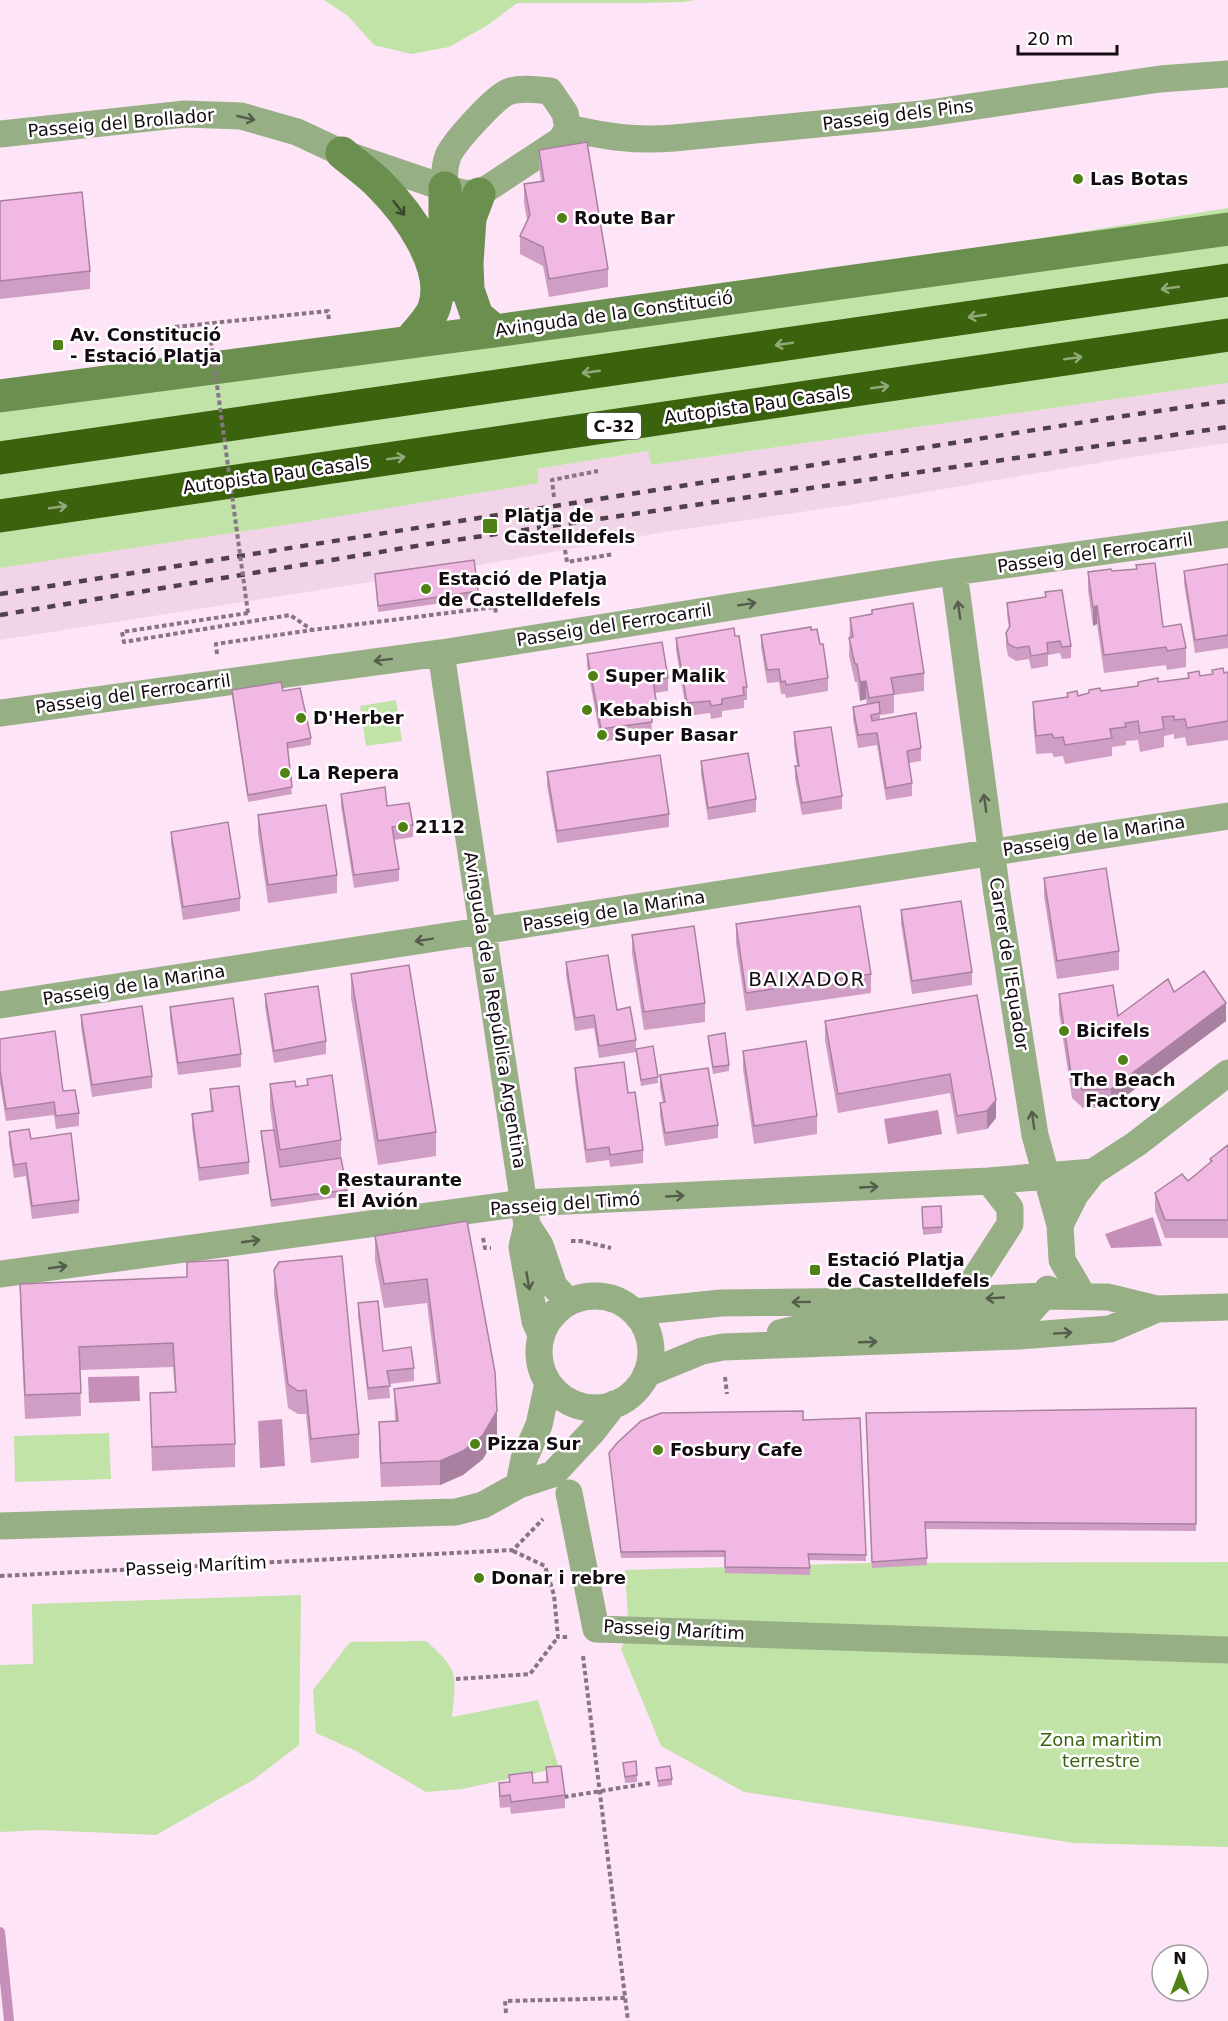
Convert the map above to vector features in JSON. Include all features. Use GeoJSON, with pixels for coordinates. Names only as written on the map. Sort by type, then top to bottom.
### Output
{"type":"FeatureCollection","features":[{"type":"Feature","properties":{"kind":"highway"},"geometry":{"type":"LineString","coordinates":[[0,458],[1228,280]]}},
{"type":"Feature","properties":{"kind":"highway","name":"Autopista Pau Casals"},"geometry":{"type":"LineString","coordinates":[[0,516],[1228,335]]}},
{"type":"Feature","properties":{"kind":"street","name":"Passeig dels Pins"},"geometry":{"type":"LineString","coordinates":[[568,128],[604,137],[642,140],[674,138],[922,114],[1160,79],[1228,74]]}},
{"type":"Feature","properties":{"kind":"street"},"geometry":{"type":"LineString","coordinates":[[445,188],[479,194],[561,140],[568,128],[565,113],[550,92],[530,89],[508,92],[486,108],[449,153],[444,170],[445,232],[459,336]]}},
{"type":"Feature","properties":{"kind":"street","name":"Passeig del Brollador"},"geometry":{"type":"LineString","coordinates":[[0,134],[185,114],[241,116],[297,132],[342,153],[445,188]]}},
{"type":"Feature","properties":{"kind":"street"},"geometry":{"type":"LineString","coordinates":[[342,153],[381,186],[414,227],[433,264],[436,294],[433,310],[408,342]]}},
{"type":"Feature","properties":{"kind":"street"},"geometry":{"type":"LineString","coordinates":[[479,194],[471,218],[467,263],[468,290],[477,316],[495,331]]}},
{"type":"Feature","properties":{"kind":"street","name":"Avinguda de la Constitució"},"geometry":{"type":"LineString","coordinates":[[0,396],[459,336],[1228,229]]}},
{"type":"Feature","properties":{"kind":"street","name":"Passeig del Ferrocarril"},"geometry":{"type":"LineString","coordinates":[[0,713],[441,653],[954,572],[1228,534]]}},
{"type":"Feature","properties":{"kind":"street","name":"Carrer de l'Equador"},"geometry":{"type":"LineString","coordinates":[[954,572],[992,852],[1035,1135],[1047,1177]]}},
{"type":"Feature","properties":{"kind":"street","name":"Avinguda de la República Argentina"},"geometry":{"type":"LineString","coordinates":[[441,653],[526,1214],[540,1245],[554,1286],[569,1302]]}},
{"type":"Feature","properties":{"kind":"street","name":"Passeig de la Marina"},"geometry":{"type":"LineString","coordinates":[[0,1005],[1228,816]]}},
{"type":"Feature","properties":{"kind":"street","name":"Passeig del Timó"},"geometry":{"type":"LineString","coordinates":[[1060,1225],[1075,1195],[1093,1172],[1136,1144],[1228,1073]]}},
{"type":"Feature","properties":{"kind":"street","name":"Passeig del Timó"},"geometry":{"type":"LineString","coordinates":[[0,1274],[526,1214],[989,1182],[1093,1172]]}},
{"type":"Feature","properties":{"kind":"street","name":"Passeig del Timó"},"geometry":{"type":"LineString","coordinates":[[1047,1177],[1060,1225],[1062,1260],[1083,1296]]}},
{"type":"Feature","properties":{"kind":"street"},"geometry":{"type":"LineString","coordinates":[[961,1300],[1010,1224],[1010,1208],[989,1182]]}},
{"type":"Feature","properties":{"kind":"street","name":"Avinguda de la República Argentina"},"geometry":{"type":"LineString","coordinates":[[526,1214],[522,1247],[534,1321],[541,1335]]}},
{"type":"Feature","properties":{"kind":"street"},"geometry":{"type":"LineString","coordinates":[[646,1374],[702,1351],[826,1322],[1025,1317],[1044,1296],[1062,1260]]}},
{"type":"Feature","properties":{"kind":"street"},"geometry":{"type":"LineString","coordinates":[[589,1296],[607,1297],[635,1312],[650,1341],[651,1357],[646,1374],[635,1391],[626,1399],[614,1404],[591,1408],[580,1406],[558,1394],[548,1383],[539,1362],[541,1335],[556,1311],[569,1302],[589,1296]]}},
{"type":"Feature","properties":{"kind":"street"},"geometry":{"type":"LineString","coordinates":[[635,1312],[721,1303],[961,1300],[1044,1296],[1108,1297],[1157,1309],[1228,1307]]}},
{"type":"Feature","properties":{"kind":"street"},"geometry":{"type":"LineString","coordinates":[[723,1347],[1019,1336],[1110,1329],[1157,1309]]}},
{"type":"Feature","properties":{"kind":"street"},"geometry":{"type":"LineString","coordinates":[[519,1485],[524,1458],[539,1425],[548,1383]]}},
{"type":"Feature","properties":{"kind":"street"},"geometry":{"type":"LineString","coordinates":[[0,1526],[456,1512],[483,1505],[519,1485],[553,1474],[593,1431],[614,1404]]}},
{"type":"Feature","properties":{"kind":"street","name":"Passeig Marítim"},"geometry":{"type":"LineString","coordinates":[[569,1493],[588,1633],[1228,1650]]}},
{"type":"Feature","properties":{"kind":"path"},"geometry":{"type":"LineString","coordinates":[[211,341],[248,613],[122,632],[124,642],[290,615],[312,630]]}},
{"type":"Feature","properties":{"kind":"path"},"geometry":{"type":"LineString","coordinates":[[554,497],[552,480],[598,471]]}},
{"type":"Feature","properties":{"kind":"path"},"geometry":{"type":"LineString","coordinates":[[566,550],[567,562],[614,554]]}},
{"type":"Feature","properties":{"kind":"path"},"geometry":{"type":"LineString","coordinates":[[221,682],[216,644],[495,607]]}},
{"type":"Feature","properties":{"kind":"path"},"geometry":{"type":"LineString","coordinates":[[581,1230],[581,1241]]}},
{"type":"Feature","properties":{"kind":"path"},"geometry":{"type":"LineString","coordinates":[[483,1237],[485,1248],[493,1248]]}},
{"type":"Feature","properties":{"kind":"path"},"geometry":{"type":"LineString","coordinates":[[572,1241],[611,1248]]}},
{"type":"Feature","properties":{"kind":"path"},"geometry":{"type":"LineString","coordinates":[[725,1374],[727,1394]]}},
{"type":"Feature","properties":{"kind":"path"},"geometry":{"type":"LineString","coordinates":[[456,1679],[530,1674],[558,1637],[554,1595],[545,1566],[513,1551],[569,1493]]}},
{"type":"Feature","properties":{"kind":"path","name":"Passeig Marítim"},"geometry":{"type":"LineString","coordinates":[[1,1577],[513,1551]]}},
{"type":"Feature","properties":{"kind":"path"},"geometry":{"type":"LineString","coordinates":[[558,1637],[588,1633],[600,1791],[628,2021]]}},
{"type":"Feature","properties":{"kind":"path"},"geometry":{"type":"LineString","coordinates":[[564,1797],[650,1783]]}},
{"type":"Feature","properties":{"kind":"path"},"geometry":{"type":"LineString","coordinates":[[506,2013],[505,2001],[625,1998]]}},
{"type":"Feature","properties":{"kind":"shaded area"},"geometry":{"type":"Polygon","coordinates":[[[1228,383],[1228,443],[849,505],[665,532],[474,566],[0,640],[0,568],[305,522],[539,483],[537,469],[649,451],[651,465],[1228,383]]]}},
{"type":"Feature","properties":{"kind":"shaded area"},"geometry":{"type":"Polygon","coordinates":[[[938,1110],[942,1134],[888,1144],[884,1119],[938,1110]]]}},
{"type":"Feature","properties":{"kind":"shaded area"},"geometry":{"type":"Polygon","coordinates":[[[1153,1217],[1162,1246],[1111,1248],[1105,1234],[1153,1217]]]}},
{"type":"Feature","properties":{"kind":"shaded area"},"geometry":{"type":"Polygon","coordinates":[[[139,1376],[140,1401],[89,1403],[88,1377],[139,1376]]]}},
{"type":"Feature","properties":{"kind":"shaded area"},"geometry":{"type":"Polygon","coordinates":[[[282,1419],[285,1466],[260,1468],[258,1421],[282,1419]]]}},
{"type":"Feature","properties":{"kind":"green space"},"geometry":{"type":"Polygon","coordinates":[[[324,0],[695,0],[641,3],[517,3],[488,25],[449,47],[411,54],[374,45],[348,16],[324,0]]]}},
{"type":"Feature","properties":{"kind":"green space"},"geometry":{"type":"Polygon","coordinates":[[[1228,208],[1228,383],[651,465],[648,451],[537,469],[539,483],[305,522],[0,568],[0,382],[894,262],[1228,208]]]}},
{"type":"Feature","properties":{"kind":"green space"},"geometry":{"type":"Polygon","coordinates":[[[396,700],[402,741],[366,746],[360,706],[396,700]]]}},
{"type":"Feature","properties":{"kind":"green space"},"geometry":{"type":"Polygon","coordinates":[[[109,1433],[111,1479],[15,1482],[14,1436],[109,1433]]]}},
{"type":"Feature","properties":{"kind":"green space"},"geometry":{"type":"Polygon","coordinates":[[[1228,1562],[1228,1637],[628,1619],[625,1570],[869,1563],[1228,1562]]]}},
{"type":"Feature","properties":{"kind":"green space"},"geometry":{"type":"Polygon","coordinates":[[[301,1595],[299,1745],[253,1780],[156,1835],[41,1830],[0,1832],[0,1665],[33,1664],[32,1604],[301,1595]]]}},
{"type":"Feature","properties":{"kind":"green space","name":"Zona marìtim terrestre"},"geometry":{"type":"Polygon","coordinates":[[[625,1640],[1228,1663],[1228,1847],[1074,1843],[744,1792],[661,1746],[621,1649],[625,1640]]]}},
{"type":"Feature","properties":{"kind":"green space"},"geometry":{"type":"Polygon","coordinates":[[[426,1641],[445,1659],[453,1674],[452,1717],[538,1700],[559,1768],[462,1789],[426,1792],[356,1751],[316,1733],[313,1690],[350,1642],[426,1641]]]}},
{"type":"Feature","properties":{"kind":"building","name":"Route Bar"},"geometry":{"type":"Polygon","coordinates":[[[587,142],[608,269],[549,279],[543,247],[520,236],[530,215],[524,184],[544,181],[539,150],[587,142]]]}},
{"type":"Feature","properties":{"kind":"building"},"geometry":{"type":"Polygon","coordinates":[[[82,192],[90,271],[0,281],[0,201],[82,192]]]}},
{"type":"Feature","properties":{"kind":"building","name":"Estació de Platja de Castelldefels"},"geometry":{"type":"Polygon","coordinates":[[[474,560],[478,591],[378,606],[375,574],[474,560]]]}},
{"type":"Feature","properties":{"kind":"building"},"geometry":{"type":"Polygon","coordinates":[[[1155,563],[1163,627],[1181,624],[1186,648],[1167,651],[1166,647],[1104,655],[1097,606],[1093,607],[1088,572],[1137,569],[1136,565],[1155,563]]]}},
{"type":"Feature","properties":{"kind":"building"},"geometry":{"type":"Polygon","coordinates":[[[1228,564],[1228,635],[1195,640],[1184,571],[1228,564]]]}},
{"type":"Feature","properties":{"kind":"building"},"geometry":{"type":"Polygon","coordinates":[[[1062,590],[1071,646],[1062,647],[1060,641],[1047,643],[1048,653],[1031,656],[1029,646],[1016,648],[1008,644],[1006,633],[1010,626],[1007,603],[1046,597],[1045,592],[1062,590]]]}},
{"type":"Feature","properties":{"kind":"building"},"geometry":{"type":"Polygon","coordinates":[[[913,603],[924,673],[891,678],[894,694],[869,698],[866,681],[860,682],[857,664],[855,664],[849,638],[853,637],[850,618],[872,614],[872,610],[913,603]]]}},
{"type":"Feature","properties":{"kind":"building"},"geometry":{"type":"Polygon","coordinates":[[[811,627],[811,630],[817,629],[820,644],[823,644],[828,678],[786,685],[785,681],[781,682],[779,669],[767,670],[761,635],[811,627]]]}},
{"type":"Feature","properties":{"kind":"building"},"geometry":{"type":"Polygon","coordinates":[[[734,628],[735,636],[739,636],[747,687],[743,687],[744,695],[722,699],[722,704],[711,706],[710,701],[687,703],[676,638],[734,628]]]}},
{"type":"Feature","properties":{"kind":"building"},"geometry":{"type":"Polygon","coordinates":[[[662,642],[668,678],[653,681],[656,700],[651,702],[652,722],[601,729],[587,654],[662,642]]]}},
{"type":"Feature","properties":{"kind":"building"},"geometry":{"type":"Polygon","coordinates":[[[1223,668],[1224,673],[1228,672],[1228,721],[1187,728],[1185,719],[1174,720],[1174,716],[1162,717],[1164,729],[1140,733],[1138,721],[1125,723],[1126,727],[1110,729],[1112,738],[1065,745],[1063,737],[1054,738],[1052,734],[1036,736],[1033,702],[1068,697],[1067,693],[1077,691],[1078,696],[1089,693],[1089,690],[1100,688],[1101,691],[1138,686],[1138,682],[1158,678],[1158,682],[1189,678],[1188,673],[1199,671],[1200,676],[1213,674],[1212,670],[1223,668]]]}},
{"type":"Feature","properties":{"kind":"building"},"geometry":{"type":"Polygon","coordinates":[[[281,682],[283,691],[300,688],[311,738],[287,743],[292,787],[248,795],[232,690],[281,682]]]}},
{"type":"Feature","properties":{"kind":"building"},"geometry":{"type":"Polygon","coordinates":[[[879,702],[880,713],[871,715],[872,721],[916,713],[921,748],[907,751],[912,783],[886,788],[877,733],[858,735],[853,707],[879,702]]]}},
{"type":"Feature","properties":{"kind":"building"},"geometry":{"type":"Polygon","coordinates":[[[831,727],[842,796],[802,803],[795,766],[799,766],[794,732],[831,727]]]}},
{"type":"Feature","properties":{"kind":"building"},"geometry":{"type":"Polygon","coordinates":[[[748,753],[756,799],[708,808],[701,761],[748,753]]]}},
{"type":"Feature","properties":{"kind":"building"},"geometry":{"type":"Polygon","coordinates":[[[660,755],[669,814],[557,831],[547,772],[660,755]]]}},
{"type":"Feature","properties":{"kind":"building"},"geometry":{"type":"Polygon","coordinates":[[[385,787],[387,806],[409,803],[413,825],[392,827],[399,869],[354,875],[341,794],[385,787]]]}},
{"type":"Feature","properties":{"kind":"building"},"geometry":{"type":"Polygon","coordinates":[[[326,805],[337,875],[268,885],[258,815],[326,805]]]}},
{"type":"Feature","properties":{"kind":"building"},"geometry":{"type":"Polygon","coordinates":[[[228,822],[240,898],[183,907],[171,832],[228,822]]]}},
{"type":"Feature","properties":{"kind":"building"},"geometry":{"type":"Polygon","coordinates":[[[1106,868],[1119,951],[1057,961],[1044,878],[1106,868]]]}},
{"type":"Feature","properties":{"kind":"building"},"geometry":{"type":"Polygon","coordinates":[[[961,901],[972,972],[912,981],[901,910],[961,901]]]}},
{"type":"Feature","properties":{"kind":"building"},"geometry":{"type":"Polygon","coordinates":[[[860,906],[871,974],[746,993],[736,924],[860,906]]]}},
{"type":"Feature","properties":{"kind":"building"},"geometry":{"type":"Polygon","coordinates":[[[694,926],[705,1003],[644,1012],[632,935],[694,926]]]}},
{"type":"Feature","properties":{"kind":"building"},"geometry":{"type":"Polygon","coordinates":[[[608,955],[617,1010],[630,1007],[636,1040],[599,1046],[594,1015],[575,1018],[566,962],[608,955]]]}},
{"type":"Feature","properties":{"kind":"building"},"geometry":{"type":"Polygon","coordinates":[[[409,965],[436,1132],[378,1141],[351,974],[409,965]]]}},
{"type":"Feature","properties":{"kind":"building"},"geometry":{"type":"Polygon","coordinates":[[[1204,971],[1226,1003],[1111,1089],[1083,1090],[1072,1080],[1059,994],[1113,985],[1118,1016],[1168,979],[1174,992],[1204,971]]]}},
{"type":"Feature","properties":{"kind":"building"},"geometry":{"type":"Polygon","coordinates":[[[318,986],[326,1041],[274,1051],[265,994],[318,986]]]}},
{"type":"Feature","properties":{"kind":"building"},"geometry":{"type":"Polygon","coordinates":[[[977,995],[996,1100],[987,1111],[957,1116],[950,1074],[838,1094],[825,1021],[977,995]]]}},
{"type":"Feature","properties":{"kind":"building"},"geometry":{"type":"Polygon","coordinates":[[[233,998],[241,1054],[178,1063],[170,1007],[233,998]]]}},
{"type":"Feature","properties":{"kind":"building"},"geometry":{"type":"Polygon","coordinates":[[[142,1006],[152,1076],[92,1085],[81,1015],[142,1006]]]}},
{"type":"Feature","properties":{"kind":"building"},"geometry":{"type":"Polygon","coordinates":[[[55,1031],[63,1091],[75,1090],[79,1113],[56,1116],[54,1102],[6,1109],[0,1070],[0,1039],[55,1031]]]}},
{"type":"Feature","properties":{"kind":"building"},"geometry":{"type":"Polygon","coordinates":[[[725,1033],[729,1065],[713,1067],[708,1036],[725,1033]]]}},
{"type":"Feature","properties":{"kind":"building"},"geometry":{"type":"Polygon","coordinates":[[[806,1041],[817,1116],[754,1126],[743,1051],[806,1041]]]}},
{"type":"Feature","properties":{"kind":"building"},"geometry":{"type":"Polygon","coordinates":[[[653,1046],[658,1077],[641,1080],[636,1049],[653,1046]]]}},
{"type":"Feature","properties":{"kind":"building"},"geometry":{"type":"Polygon","coordinates":[[[624,1062],[628,1093],[635,1092],[643,1150],[610,1155],[609,1147],[586,1150],[575,1068],[624,1062]]]}},
{"type":"Feature","properties":{"kind":"building"},"geometry":{"type":"Polygon","coordinates":[[[708,1068],[718,1125],[665,1133],[660,1103],[665,1102],[660,1075],[708,1068]]]}},
{"type":"Feature","properties":{"kind":"building"},"geometry":{"type":"Polygon","coordinates":[[[332,1075],[341,1140],[280,1150],[270,1084],[295,1081],[296,1087],[308,1085],[307,1079],[332,1075]]]}},
{"type":"Feature","properties":{"kind":"building"},"geometry":{"type":"Polygon","coordinates":[[[239,1086],[249,1162],[199,1168],[192,1114],[213,1111],[210,1089],[239,1086]]]}},
{"type":"Feature","properties":{"kind":"building"},"geometry":{"type":"Polygon","coordinates":[[[29,1129],[31,1139],[71,1133],[79,1200],[32,1206],[26,1163],[14,1165],[9,1132],[29,1129]]]}},
{"type":"Feature","properties":{"kind":"building"},"geometry":{"type":"Polygon","coordinates":[[[274,1130],[280,1167],[341,1158],[347,1190],[271,1200],[261,1131],[274,1130]]]}},
{"type":"Feature","properties":{"kind":"building"},"geometry":{"type":"Polygon","coordinates":[[[1228,1145],[1228,1220],[1165,1220],[1155,1193],[1182,1174],[1188,1181],[1228,1145]]]}},
{"type":"Feature","properties":{"kind":"building"},"geometry":{"type":"Polygon","coordinates":[[[941,1206],[942,1227],[923,1228],[922,1207],[941,1206]]]}},
{"type":"Feature","properties":{"kind":"building"},"geometry":{"type":"Polygon","coordinates":[[[467,1221],[495,1372],[497,1411],[483,1435],[463,1451],[440,1461],[381,1463],[379,1422],[398,1421],[394,1389],[440,1383],[427,1279],[384,1284],[375,1236],[467,1221]]]}},
{"type":"Feature","properties":{"kind":"building"},"geometry":{"type":"Polygon","coordinates":[[[342,1256],[359,1434],[311,1439],[306,1390],[298,1391],[288,1384],[274,1270],[279,1262],[342,1256]]]}},
{"type":"Feature","properties":{"kind":"building"},"geometry":{"type":"Polygon","coordinates":[[[228,1260],[235,1444],[152,1447],[150,1393],[176,1392],[173,1343],[79,1347],[81,1393],[25,1395],[20,1284],[187,1277],[187,1262],[228,1260]]]}},
{"type":"Feature","properties":{"kind":"building"},"geometry":{"type":"Polygon","coordinates":[[[378,1301],[383,1351],[411,1347],[414,1368],[387,1371],[390,1386],[368,1388],[358,1303],[378,1301]]]}},
{"type":"Feature","properties":{"kind":"building"},"geometry":{"type":"Polygon","coordinates":[[[1196,1408],[1196,1524],[925,1522],[927,1558],[872,1562],[866,1413],[1196,1408]]]}},
{"type":"Feature","properties":{"kind":"building"},"geometry":{"type":"Polygon","coordinates":[[[803,1411],[803,1420],[860,1418],[866,1555],[808,1554],[810,1568],[725,1567],[725,1551],[621,1552],[609,1453],[641,1421],[661,1413],[803,1411]]]}},
{"type":"Feature","properties":{"kind":"building"},"geometry":{"type":"Polygon","coordinates":[[[636,1761],[637,1775],[625,1777],[623,1763],[636,1761]]]}},
{"type":"Feature","properties":{"kind":"building"},"geometry":{"type":"Polygon","coordinates":[[[561,1766],[565,1795],[511,1802],[510,1795],[500,1796],[499,1783],[510,1782],[509,1775],[532,1772],[533,1783],[548,1782],[546,1767],[561,1766]]]}},
{"type":"Feature","properties":{"kind":"building"},"geometry":{"type":"Polygon","coordinates":[[[670,1766],[672,1779],[658,1781],[656,1768],[670,1766]]]}},
{"type":"Feature","properties":{"kind":"waterway"},"geometry":{"type":"LineString","coordinates":[[0,1932],[9,2021]]}},
{"type":"Feature","properties":{"kind":"railway"},"geometry":{"type":"LineString","coordinates":[[0,594],[1228,401]]}},
{"type":"Feature","properties":{"kind":"railway"},"geometry":{"type":"LineString","coordinates":[[0,615],[428,544],[1228,427]]}},
{"type":"Feature","properties":{"kind":"place","name":"Las Botas"},"geometry":{"type":"Point","coordinates":[1078,179]}},
{"type":"Feature","properties":{"kind":"place","name":"Route Bar"},"geometry":{"type":"Point","coordinates":[562,218]}},
{"type":"Feature","properties":{"kind":"place","name":"Av. Constitució - Estació Platja"},"geometry":{"type":"Point","coordinates":[58,345]}},
{"type":"Feature","properties":{"kind":"place","name":"Platja de Castelldefels"},"geometry":{"type":"Point","coordinates":[490,526]}},
{"type":"Feature","properties":{"kind":"place","name":"Estació de Platja de Castelldefels"},"geometry":{"type":"Point","coordinates":[426,589]}},
{"type":"Feature","properties":{"kind":"place","name":"Super Malik"},"geometry":{"type":"Point","coordinates":[593,676]}},
{"type":"Feature","properties":{"kind":"place","name":"Kebabish"},"geometry":{"type":"Point","coordinates":[587,710]}},
{"type":"Feature","properties":{"kind":"place","name":"D'Herber"},"geometry":{"type":"Point","coordinates":[301,718]}},
{"type":"Feature","properties":{"kind":"place","name":"Super Basar"},"geometry":{"type":"Point","coordinates":[602,735]}},
{"type":"Feature","properties":{"kind":"place","name":"La Repera"},"geometry":{"type":"Point","coordinates":[285,773]}},
{"type":"Feature","properties":{"kind":"place","name":"2112"},"geometry":{"type":"Point","coordinates":[403,827]}},
{"type":"Feature","properties":{"kind":"place","name":"Bicifels"},"geometry":{"type":"Point","coordinates":[1064,1031]}},
{"type":"Feature","properties":{"kind":"place","name":"The Beach Factory"},"geometry":{"type":"Point","coordinates":[1123,1060]}},
{"type":"Feature","properties":{"kind":"place","name":"Restaurante El Avión"},"geometry":{"type":"Point","coordinates":[325,1190]}},
{"type":"Feature","properties":{"kind":"place","name":"Estació Platja de Castelldefels"},"geometry":{"type":"Point","coordinates":[815,1270]}},
{"type":"Feature","properties":{"kind":"place","name":"Pizza Sur"},"geometry":{"type":"Point","coordinates":[475,1444]}},
{"type":"Feature","properties":{"kind":"place","name":"Fosbury Cafe"},"geometry":{"type":"Point","coordinates":[658,1450]}},
{"type":"Feature","properties":{"kind":"place","name":"Donar i rebre"},"geometry":{"type":"Point","coordinates":[479,1578]}},
{"type":"Feature","properties":{"kind":"district","name":"BAIXADOR"},"geometry":{"type":"Point","coordinates":[807,979]}}]}
